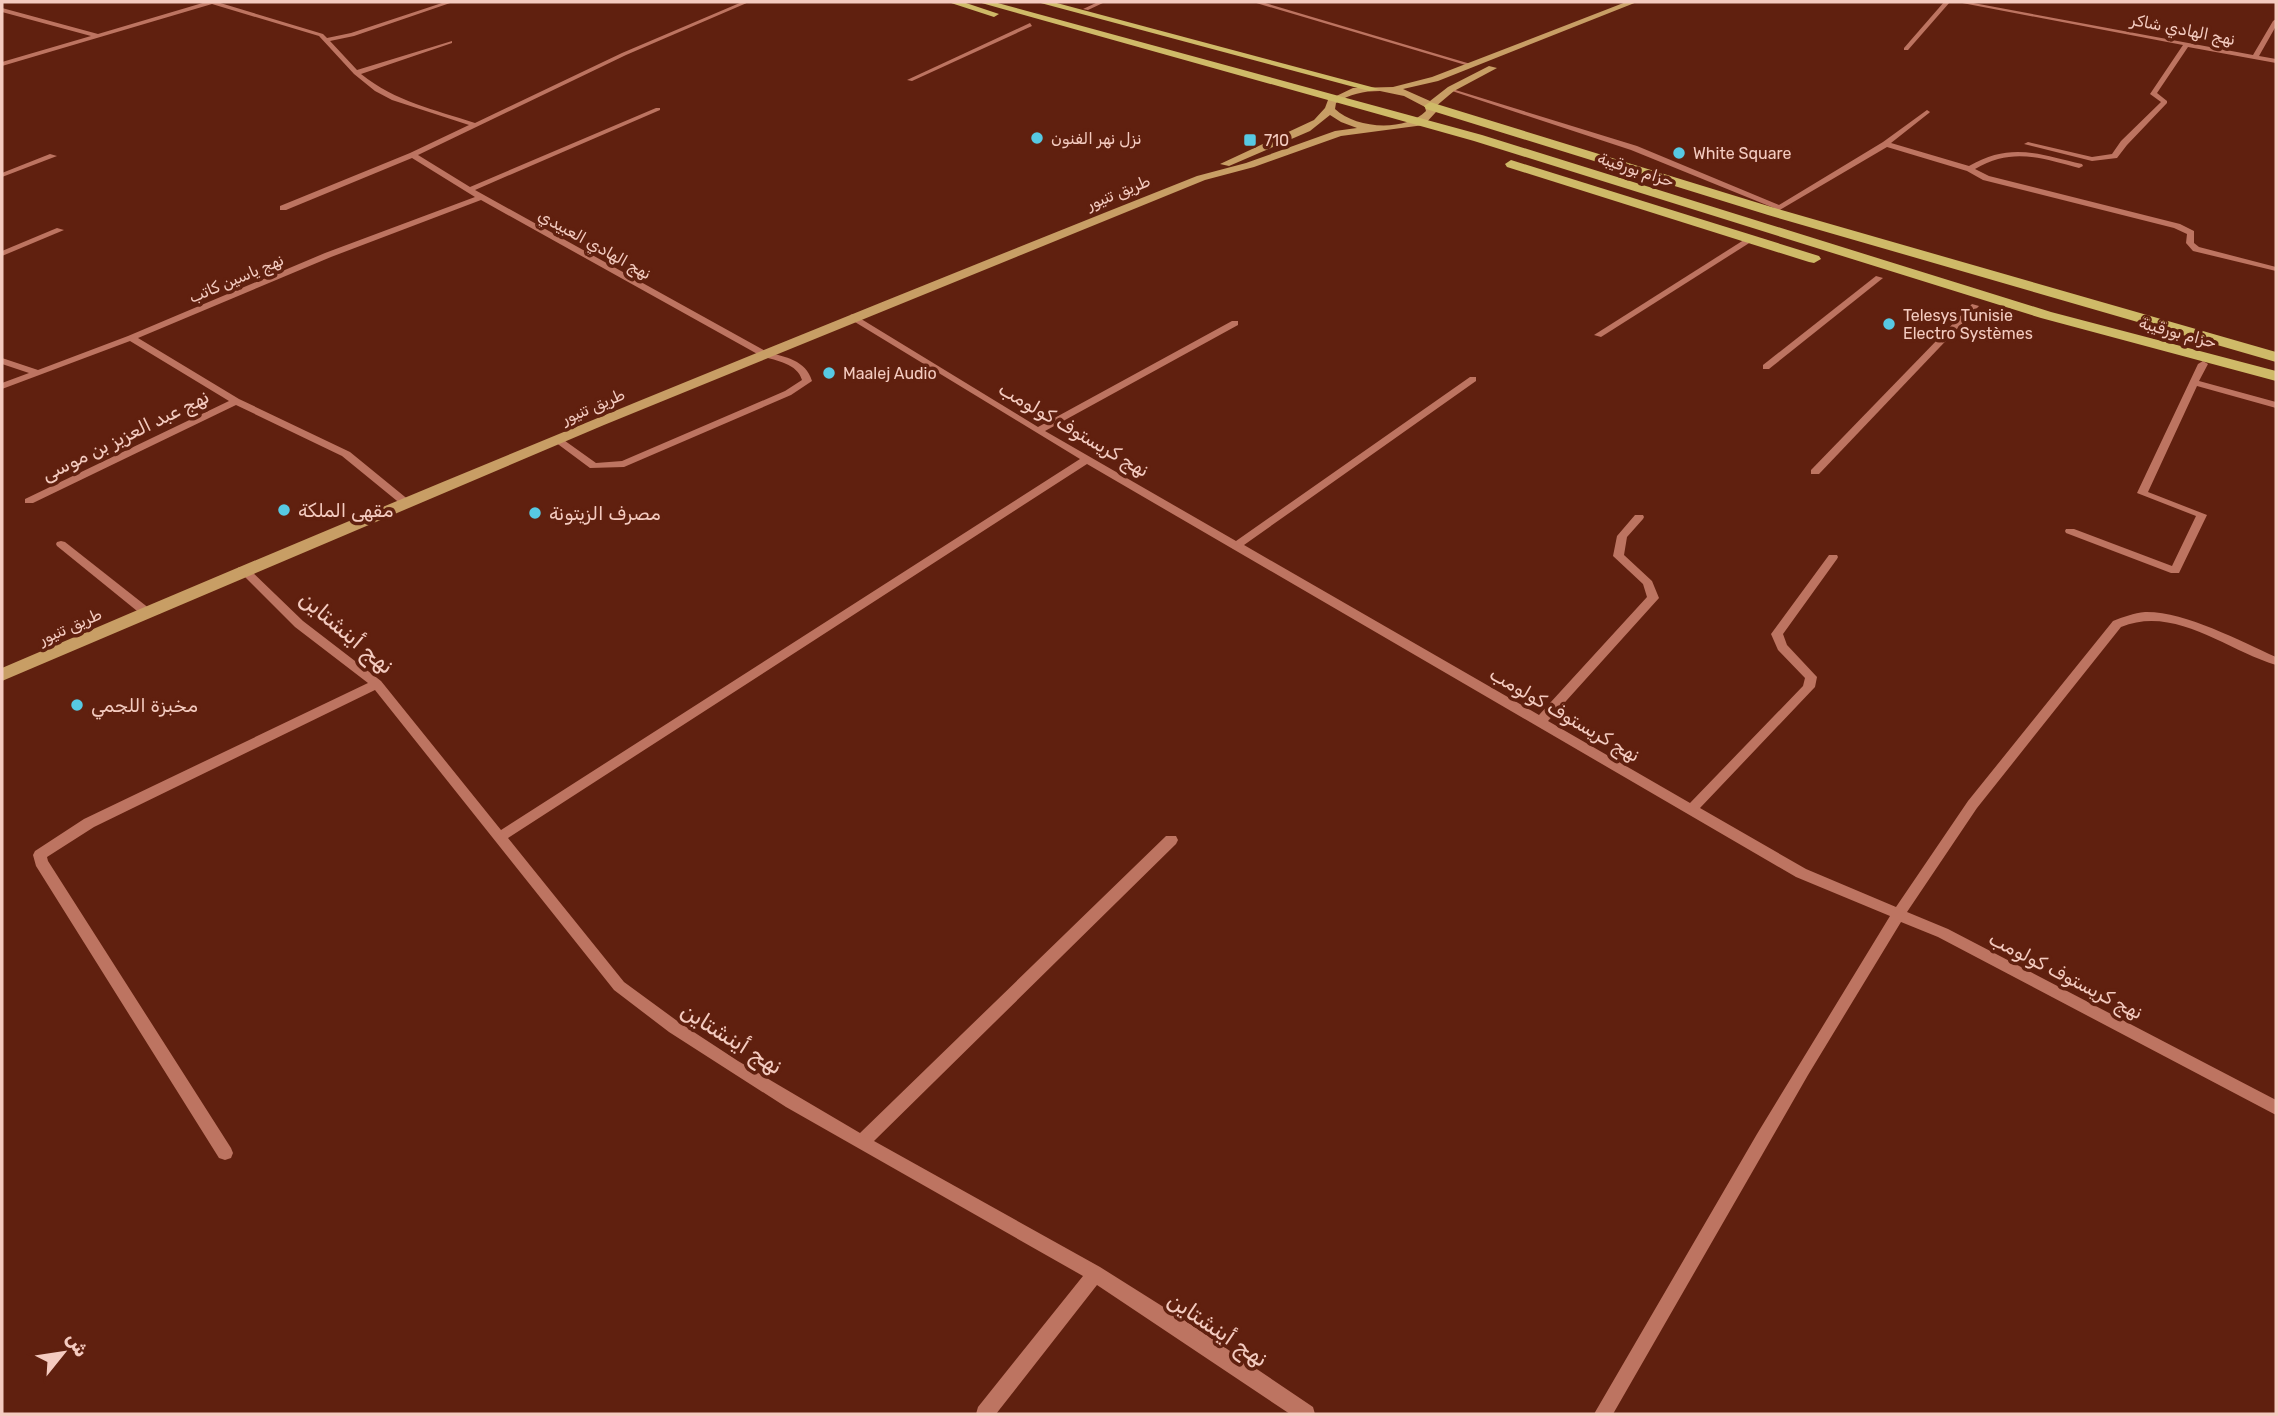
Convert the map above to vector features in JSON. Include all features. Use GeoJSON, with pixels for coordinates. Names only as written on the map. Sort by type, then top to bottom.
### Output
{"type":"FeatureCollection","features":[{"type":"Feature","properties":{"kind":"highway"},"geometry":{"type":"LineString","coordinates":[[953,2],[1330,109]]}},
{"type":"Feature","properties":{"kind":"highway","name":"حزام بورقيبة"},"geometry":{"type":"LineString","coordinates":[[983,2],[1478,138],[2046,315],[2276,379]]}},
{"type":"Feature","properties":{"kind":"highway","name":"حزام بورقيبة"},"geometry":{"type":"LineString","coordinates":[[1018,2],[1493,130],[2058,305],[2276,359]]}},
{"type":"Feature","properties":{"kind":"highway"},"geometry":{"type":"LineString","coordinates":[[1042,2],[1377,89]]}},
{"type":"Feature","properties":{"kind":"highway"},"geometry":{"type":"LineString","coordinates":[[1430,106],[2276,359]]}},
{"type":"Feature","properties":{"kind":"highway"},"geometry":{"type":"LineString","coordinates":[[1392,128],[1750,240],[2061,332],[2276,379]]}},
{"type":"Feature","properties":{"kind":"main road"},"geometry":{"type":"LineString","coordinates":[[1377,89],[1416,85],[1633,2]]}},
{"type":"Feature","properties":{"kind":"main road"},"geometry":{"type":"LineString","coordinates":[[1430,106],[1451,89],[1487,70],[1645,2]]}},
{"type":"Feature","properties":{"kind":"main road"},"geometry":{"type":"LineString","coordinates":[[1330,109],[1345,121],[1375,128],[1420,123],[1431,112],[1430,106],[1412,95],[1377,89]]}},
{"type":"Feature","properties":{"kind":"main road","name":"طريق تنيور"},"geometry":{"type":"LineString","coordinates":[[1201,178],[1235,158],[1318,122],[1338,96],[1377,89]]}},
{"type":"Feature","properties":{"kind":"main road","name":"طريق تنيور"},"geometry":{"type":"LineString","coordinates":[[2,675],[243,569],[853,317],[1201,178],[1250,165],[1322,138],[1375,128]]}},
{"type":"Feature","properties":{"kind":"street"},"geometry":{"type":"LineString","coordinates":[[2,64],[212,2],[311,31],[327,40],[356,73],[377,90],[394,99],[475,124]]}},
{"type":"Feature","properties":{"kind":"street"},"geometry":{"type":"LineString","coordinates":[[327,40],[364,31],[450,2]]}},
{"type":"Feature","properties":{"kind":"street"},"geometry":{"type":"LineString","coordinates":[[283,208],[413,155],[624,54],[746,2]]}},
{"type":"Feature","properties":{"kind":"street"},"geometry":{"type":"LineString","coordinates":[[1086,9],[1102,2]]}},
{"type":"Feature","properties":{"kind":"street"},"geometry":{"type":"LineString","coordinates":[[1256,2],[1471,65]]}},
{"type":"Feature","properties":{"kind":"street"},"geometry":{"type":"LineString","coordinates":[[1906,49],[1947,2]]}},
{"type":"Feature","properties":{"kind":"street","name":"نهج الهادي شاكر"},"geometry":{"type":"LineString","coordinates":[[1960,2],[2276,61]]}},
{"type":"Feature","properties":{"kind":"street"},"geometry":{"type":"LineString","coordinates":[[2004,10],[2017,2]]}},
{"type":"Feature","properties":{"kind":"street"},"geometry":{"type":"LineString","coordinates":[[2,10],[99,36]]}},
{"type":"Feature","properties":{"kind":"street"},"geometry":{"type":"LineString","coordinates":[[2255,57],[2276,22]]}},
{"type":"Feature","properties":{"kind":"street"},"geometry":{"type":"LineString","coordinates":[[910,80],[1030,25]]}},
{"type":"Feature","properties":{"kind":"street"},"geometry":{"type":"LineString","coordinates":[[356,73],[450,41]]}},
{"type":"Feature","properties":{"kind":"street"},"geometry":{"type":"LineString","coordinates":[[2028,144],[2092,159],[2114,156],[2124,142],[2165,102],[2153,94],[2187,44]]}},
{"type":"Feature","properties":{"kind":"street"},"geometry":{"type":"LineString","coordinates":[[1451,89],[1634,148],[1777,210],[1886,144],[1927,112]]}},
{"type":"Feature","properties":{"kind":"street"},"geometry":{"type":"LineString","coordinates":[[468,190],[659,109]]}},
{"type":"Feature","properties":{"kind":"street"},"geometry":{"type":"LineString","coordinates":[[1886,144],[1970,169],[1986,178],[2177,226],[2191,233],[2190,243],[2196,249],[2276,269]]}},
{"type":"Feature","properties":{"kind":"street"},"geometry":{"type":"LineString","coordinates":[[1970,169],[1985,159],[2010,151],[2079,166]]}},
{"type":"Feature","properties":{"kind":"street","name":"نهج الهادي العبيدي"},"geometry":{"type":"LineString","coordinates":[[413,155],[468,190],[764,354],[801,368],[807,376],[807,381],[788,393],[624,464],[594,466],[558,440]]}},
{"type":"Feature","properties":{"kind":"street"},"geometry":{"type":"LineString","coordinates":[[2,175],[53,156]]}},
{"type":"Feature","properties":{"kind":"street","name":"نهج ياسين كاتب"},"geometry":{"type":"LineString","coordinates":[[2,386],[131,338],[328,254],[481,197]]}},
{"type":"Feature","properties":{"kind":"street"},"geometry":{"type":"LineString","coordinates":[[2,254],[60,230]]}},
{"type":"Feature","properties":{"kind":"street"},"geometry":{"type":"LineString","coordinates":[[1598,335],[1750,240]]}},
{"type":"Feature","properties":{"kind":"street"},"geometry":{"type":"LineString","coordinates":[[1766,367],[1879,278]]}},
{"type":"Feature","properties":{"kind":"street"},"geometry":{"type":"LineString","coordinates":[[1815,472],[1975,306]]}},
{"type":"Feature","properties":{"kind":"street","name":"نهج كريستوف كولومب"},"geometry":{"type":"LineString","coordinates":[[853,317],[1038,431],[1801,873],[1943,933],[2276,1108]]}},
{"type":"Feature","properties":{"kind":"street"},"geometry":{"type":"LineString","coordinates":[[1038,431],[1235,323]]}},
{"type":"Feature","properties":{"kind":"street","name":"نهج عبد العزيز بن موسى"},"geometry":{"type":"LineString","coordinates":[[131,338],[236,401],[345,454],[405,503]]}},
{"type":"Feature","properties":{"kind":"street"},"geometry":{"type":"LineString","coordinates":[[2,361],[36,372]]}},
{"type":"Feature","properties":{"kind":"street"},"geometry":{"type":"LineString","coordinates":[[2070,531],[2175,571],[2202,515],[2142,494],[2203,364]]}},
{"type":"Feature","properties":{"kind":"street"},"geometry":{"type":"LineString","coordinates":[[1236,546],[1473,379]]}},
{"type":"Feature","properties":{"kind":"street"},"geometry":{"type":"LineString","coordinates":[[2195,383],[2276,405]]}},
{"type":"Feature","properties":{"kind":"street","name":"نهج عبد العزيز بن موسى"},"geometry":{"type":"LineString","coordinates":[[29,501],[236,401]]}},
{"type":"Feature","properties":{"kind":"street"},"geometry":{"type":"LineString","coordinates":[[500,837],[1087,459]]}},
{"type":"Feature","properties":{"kind":"street"},"geometry":{"type":"LineString","coordinates":[[1540,722],[1653,598],[1648,583],[1618,556],[1622,536],[1639,517]]}},
{"type":"Feature","properties":{"kind":"street"},"geometry":{"type":"LineString","coordinates":[[61,544],[146,612]]}},
{"type":"Feature","properties":{"kind":"street"},"geometry":{"type":"LineString","coordinates":[[1691,810],[1809,687],[1811,677],[1782,647],[1777,634],[1833,557]]}},
{"type":"Feature","properties":{"kind":"street","name":"نهج أينشتاين"},"geometry":{"type":"LineString","coordinates":[[243,569],[299,624],[377,684],[619,986],[658,1018],[753,1080],[1095,1274],[1306,1414]]}},
{"type":"Feature","properties":{"kind":"street"},"geometry":{"type":"LineString","coordinates":[[1603,1414],[1782,1108],[1930,866],[1978,800],[2116,624],[2148,616],[2171,619],[2276,661]]}},
{"type":"Feature","properties":{"kind":"street"},"geometry":{"type":"LineString","coordinates":[[226,1153],[41,862],[40,855],[89,823],[377,684]]}},
{"type":"Feature","properties":{"kind":"street"},"geometry":{"type":"LineString","coordinates":[[862,1142],[1171,840]]}},
{"type":"Feature","properties":{"kind":"street"},"geometry":{"type":"LineString","coordinates":[[985,1414],[1095,1274]]}},
{"type":"Feature","properties":{"kind":"place","name":"نزل نهر الفنون"},"geometry":{"type":"Point","coordinates":[1037,138]}},
{"type":"Feature","properties":{"kind":"place","name":"710"},"geometry":{"type":"Point","coordinates":[1250,140]}},
{"type":"Feature","properties":{"kind":"place","name":"White Square"},"geometry":{"type":"Point","coordinates":[1679,153]}},
{"type":"Feature","properties":{"kind":"place","name":"Telesys Tunisie Electro Systèmes"},"geometry":{"type":"Point","coordinates":[1889,324]}},
{"type":"Feature","properties":{"kind":"place","name":"Maalej Audio"},"geometry":{"type":"Point","coordinates":[829,373]}},
{"type":"Feature","properties":{"kind":"place","name":"مقهى الملكة"},"geometry":{"type":"Point","coordinates":[284,510]}},
{"type":"Feature","properties":{"kind":"place","name":"مصرف الزيتونة"},"geometry":{"type":"Point","coordinates":[535,513]}},
{"type":"Feature","properties":{"kind":"place","name":"مخبزة اللجمي"},"geometry":{"type":"Point","coordinates":[77,705]}}]}
